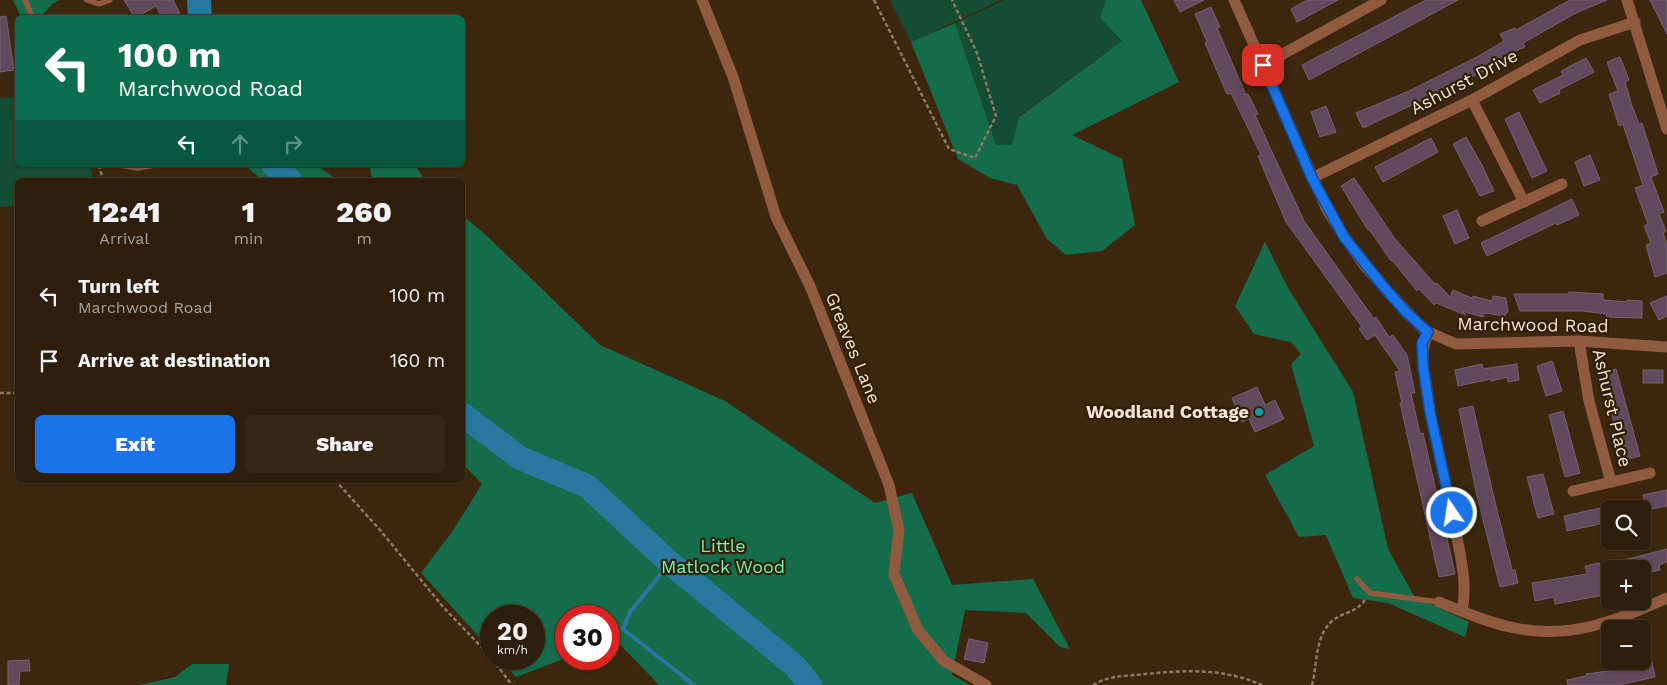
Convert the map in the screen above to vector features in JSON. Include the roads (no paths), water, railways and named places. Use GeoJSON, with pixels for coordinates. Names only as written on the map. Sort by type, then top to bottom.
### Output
{"type":"FeatureCollection","features":[{"type":"Feature","properties":{"kind":"street","name":"Greaves Lane"},"geometry":{"type":"LineString","coordinates":[[702,0],[733,77],[776,217],[810,286],[889,485],[899,530],[894,574],[918,630],[944,661],[986,685]]}},
{"type":"Feature","properties":{"kind":"street","name":"Marchwood Road"},"geometry":{"type":"LineString","coordinates":[[1234,0],[1328,212],[1364,265],[1406,312],[1428,332],[1456,344],[1579,342],[1667,347]]}},
{"type":"Feature","properties":{"kind":"street"},"geometry":{"type":"LineString","coordinates":[[1263,65],[1381,0]]}},
{"type":"Feature","properties":{"kind":"street"},"geometry":{"type":"LineString","coordinates":[[1627,0],[1667,129]]}},
{"type":"Feature","properties":{"kind":"street","name":"Ashurst Drive"},"geometry":{"type":"LineString","coordinates":[[1312,178],[1472,100],[1580,40],[1635,22]]}},
{"type":"Feature","properties":{"kind":"street"},"geometry":{"type":"LineString","coordinates":[[1472,100],[1524,202]]}},
{"type":"Feature","properties":{"kind":"street"},"geometry":{"type":"LineString","coordinates":[[1482,221],[1562,184]]}},
{"type":"Feature","properties":{"kind":"street"},"geometry":{"type":"LineString","coordinates":[[1428,332],[1422,343],[1423,365],[1430,412],[1461,558],[1465,596],[1462,611]]}},
{"type":"Feature","properties":{"kind":"street","name":"Ashurst Place"},"geometry":{"type":"LineString","coordinates":[[1579,342],[1589,401],[1611,482]]}},
{"type":"Feature","properties":{"kind":"street","name":"Ashurst Place"},"geometry":{"type":"LineString","coordinates":[[1573,491],[1650,473]]}},
{"type":"Feature","properties":{"kind":"street"},"geometry":{"type":"LineString","coordinates":[[1439,602],[1517,629],[1570,631],[1591,628],[1618,620],[1667,598]]}},
{"type":"Feature","properties":{"kind":"lane"},"geometry":{"type":"LineString","coordinates":[[24,0],[32,15]]}},
{"type":"Feature","properties":{"kind":"lane"},"geometry":{"type":"LineString","coordinates":[[87,0],[99,4],[110,0]]}},
{"type":"Feature","properties":{"kind":"lane"},"geometry":{"type":"LineString","coordinates":[[1358,579],[1370,593],[1439,602]]}},
{"type":"Feature","properties":{"kind":"waterway"},"geometry":{"type":"LineString","coordinates":[[199,0],[200,15]]}},
{"type":"Feature","properties":{"kind":"waterway"},"geometry":{"type":"LineString","coordinates":[[276,167],[288,178]]}},
{"type":"Feature","properties":{"kind":"waterway"},"geometry":{"type":"LineString","coordinates":[[465,416],[520,458],[587,486],[670,563],[795,666],[810,685]]}},
{"type":"Feature","properties":{"kind":"waterway"},"geometry":{"type":"LineString","coordinates":[[670,563],[630,612],[623,629],[694,685]]}},
{"type":"Feature","properties":{"kind":"place","name":"Woodland Cottage"},"geometry":{"type":"Point","coordinates":[1259,412]}},
{"type":"Feature","properties":{"kind":"park label","name":"Little Matlock Wood"},"geometry":{"type":"Point","coordinates":[723,556]}}]}
